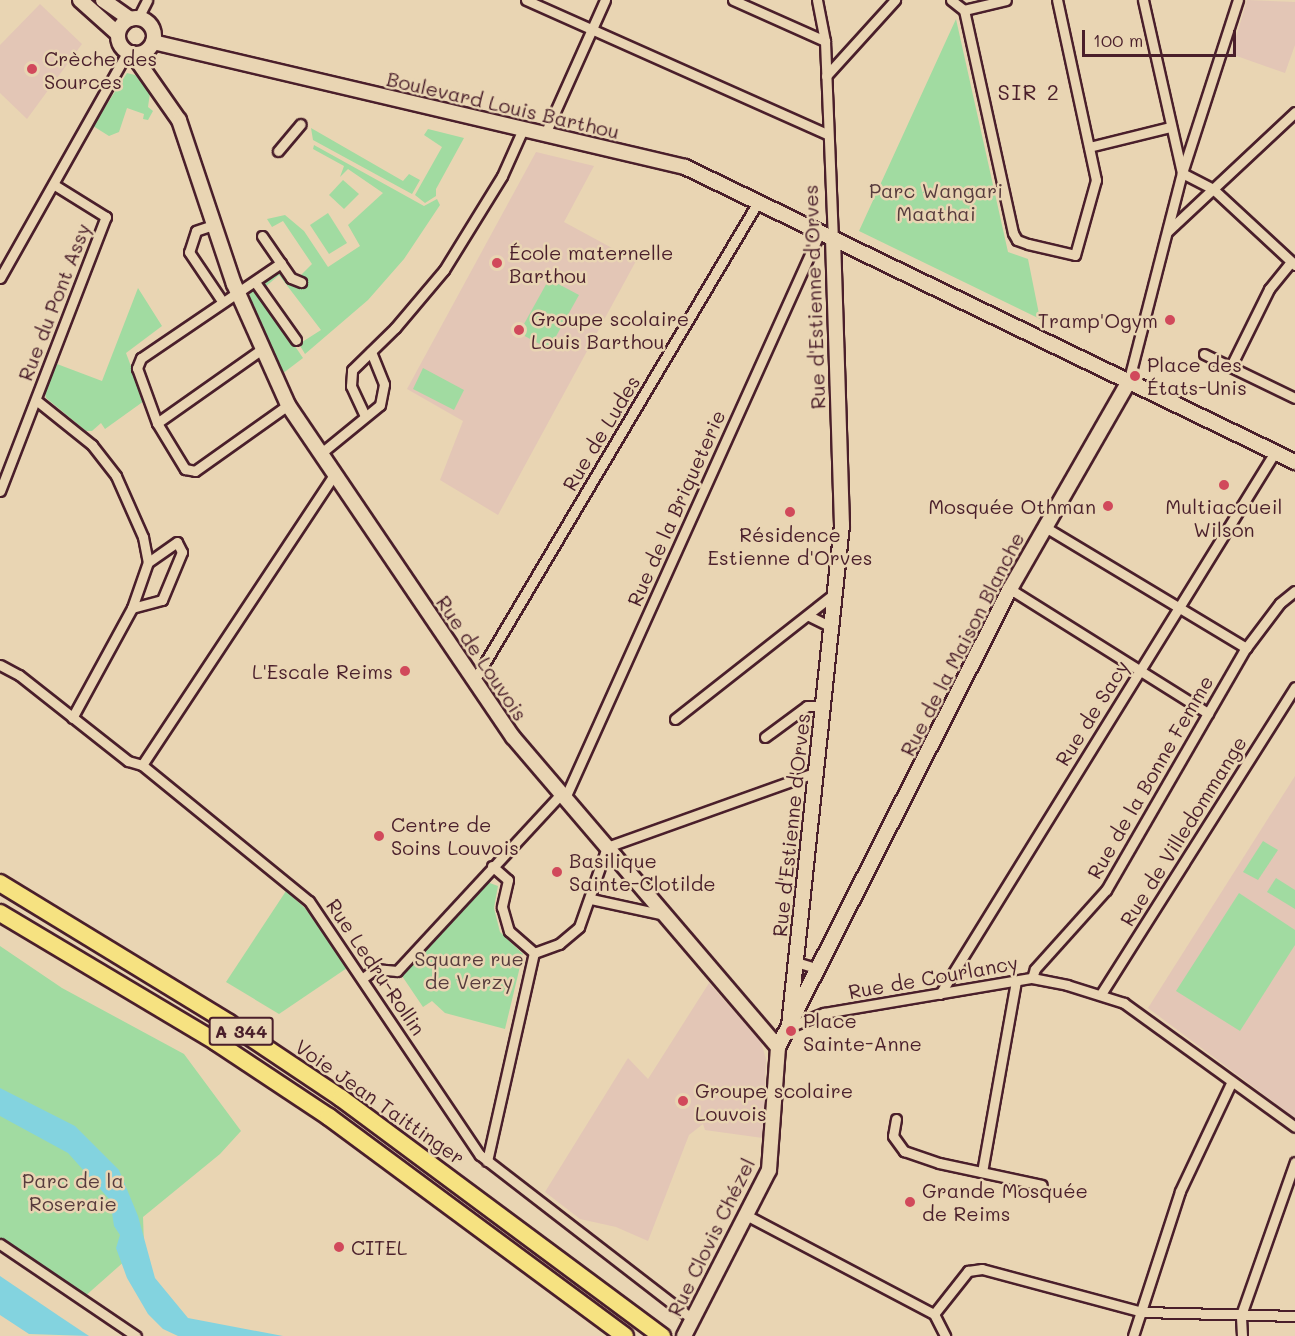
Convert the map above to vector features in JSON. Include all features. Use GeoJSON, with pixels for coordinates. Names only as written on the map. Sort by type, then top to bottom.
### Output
{"type":"FeatureCollection","features":[{"type":"Feature","properties":{"kind":"highway","name":"Voie Jean Taittinger"},"geometry":{"type":"LineString","coordinates":[[0,883],[342,1098],[662,1336]]}},
{"type":"Feature","properties":{"kind":"highway","name":"Voie Jean Taittinger"},"geometry":{"type":"LineString","coordinates":[[0,913],[216,1042],[330,1117],[625,1336]]}},
{"type":"Feature","properties":{"kind":"street"},"geometry":{"type":"LineString","coordinates":[[80,0],[118,34],[120,44],[130,52]]}},
{"type":"Feature","properties":{"kind":"street"},"geometry":{"type":"LineString","coordinates":[[0,278],[130,52],[150,46],[150,24],[102,0]]}},
{"type":"Feature","properties":{"kind":"street"},"geometry":{"type":"LineString","coordinates":[[118,34],[147,0]]}},
{"type":"Feature","properties":{"kind":"street"},"geometry":{"type":"LineString","coordinates":[[526,0],[827,134]]}},
{"type":"Feature","properties":{"kind":"street"},"geometry":{"type":"LineString","coordinates":[[544,134],[605,0]]}},
{"type":"Feature","properties":{"kind":"street"},"geometry":{"type":"LineString","coordinates":[[733,0],[825,41]]}},
{"type":"Feature","properties":{"kind":"street","name":"Rue d'Estienne d'Orves"},"geometry":{"type":"LineString","coordinates":[[789,1027],[842,525],[825,41],[817,0]]}},
{"type":"Feature","properties":{"kind":"street"},"geometry":{"type":"LineString","coordinates":[[826,76],[895,0]]}},
{"type":"Feature","properties":{"kind":"street"},"geometry":{"type":"LineString","coordinates":[[951,0],[964,10],[1017,240],[1075,255],[1096,180],[1057,0]]}},
{"type":"Feature","properties":{"kind":"street"},"geometry":{"type":"LineString","coordinates":[[964,10],[1006,0]]}},
{"type":"Feature","properties":{"kind":"street"},"geometry":{"type":"LineString","coordinates":[[1143,0],[1170,128],[1182,173],[1213,189],[1293,263],[1269,289],[1231,366]]}},
{"type":"Feature","properties":{"kind":"street","name":"Rue de la Maison Blanche"},"geometry":{"type":"LineString","coordinates":[[778,1047],[1010,590],[1045,526],[1067,495],[1128,383],[1182,173],[1238,0]]}},
{"type":"Feature","properties":{"kind":"street","name":"Rue de Louvois"},"geometry":{"type":"LineString","coordinates":[[150,46],[153,84]]}},
{"type":"Feature","properties":{"kind":"street","name":"Boulevard Louis Barthou"},"geometry":{"type":"LineString","coordinates":[[150,46],[685,167],[1295,462]]}},
{"type":"Feature","properties":{"kind":"street","name":"Rue de Louvois"},"geometry":{"type":"LineString","coordinates":[[130,52],[179,120],[238,294],[288,405],[513,737],[778,1047]]}},
{"type":"Feature","properties":{"kind":"street"},"geometry":{"type":"LineString","coordinates":[[1168,232],[1295,112]]}},
{"type":"Feature","properties":{"kind":"street"},"geometry":{"type":"LineString","coordinates":[[278,151],[301,124]]}},
{"type":"Feature","properties":{"kind":"street"},"geometry":{"type":"LineString","coordinates":[[1089,147],[1170,128]]}},
{"type":"Feature","properties":{"kind":"street"},"geometry":{"type":"LineString","coordinates":[[365,416],[349,376],[417,303],[463,243],[502,177],[524,129]]}},
{"type":"Feature","properties":{"kind":"street","name":"Rue du Pont Assy"},"geometry":{"type":"LineString","coordinates":[[0,491],[106,217],[53,184]]}},
{"type":"Feature","properties":{"kind":"street","name":"Rue de Ludes"},"geometry":{"type":"LineString","coordinates":[[474,681],[758,202]]}},
{"type":"Feature","properties":{"kind":"street"},"geometry":{"type":"LineString","coordinates":[[213,225],[196,231],[189,252],[222,301]]}},
{"type":"Feature","properties":{"kind":"street","name":"Rue de la Briqueterie"},"geometry":{"type":"LineString","coordinates":[[363,978],[375,969],[398,971],[479,887],[475,884],[563,796],[820,232]]}},
{"type":"Feature","properties":{"kind":"street"},"geometry":{"type":"LineString","coordinates":[[262,236],[291,278],[301,282]]}},
{"type":"Feature","properties":{"kind":"street"},"geometry":{"type":"LineString","coordinates":[[281,263],[141,358],[136,368],[157,423],[185,469],[195,471],[288,405]]}},
{"type":"Feature","properties":{"kind":"street"},"geometry":{"type":"LineString","coordinates":[[255,282],[296,340]]}},
{"type":"Feature","properties":{"kind":"street"},"geometry":{"type":"LineString","coordinates":[[157,423],[262,349]]}},
{"type":"Feature","properties":{"kind":"street"},"geometry":{"type":"LineString","coordinates":[[320,454],[365,416],[384,396],[384,384],[371,352]]}},
{"type":"Feature","properties":{"kind":"street"},"geometry":{"type":"LineString","coordinates":[[1204,354],[1295,398]]}},
{"type":"Feature","properties":{"kind":"street"},"geometry":{"type":"LineString","coordinates":[[36,400],[92,445],[116,476],[143,537],[148,562],[132,608],[72,718]]}},
{"type":"Feature","properties":{"kind":"street","name":"Rue de Sacy"},"geometry":{"type":"LineString","coordinates":[[940,994],[1275,452]]}},
{"type":"Feature","properties":{"kind":"street"},"geometry":{"type":"LineString","coordinates":[[142,765],[334,475]]}},
{"type":"Feature","properties":{"kind":"street"},"geometry":{"type":"LineString","coordinates":[[1045,526],[1246,648]]}},
{"type":"Feature","properties":{"kind":"street"},"geometry":{"type":"LineString","coordinates":[[132,608],[162,600],[183,552],[177,542],[148,562]]}},
{"type":"Feature","properties":{"kind":"street"},"geometry":{"type":"LineString","coordinates":[[1010,590],[1208,713]]}},
{"type":"Feature","properties":{"kind":"street","name":"Rue de la Bonne Femme"},"geometry":{"type":"LineString","coordinates":[[1032,978],[1035,969],[1106,890],[1246,648],[1280,603],[1295,591]]}},
{"type":"Feature","properties":{"kind":"street"},"geometry":{"type":"LineString","coordinates":[[675,719],[809,616],[835,593]]}},
{"type":"Feature","properties":{"kind":"street"},"geometry":{"type":"LineString","coordinates":[[809,616],[832,627]]}},
{"type":"Feature","properties":{"kind":"street","name":"Rue Ledru-Rollin"},"geometry":{"type":"LineString","coordinates":[[0,665],[128,761],[142,765],[309,901],[487,1161],[692,1319]]}},
{"type":"Feature","properties":{"kind":"street","name":"Rue de Villedommange"},"geometry":{"type":"LineString","coordinates":[[1101,994],[1295,687]]}},
{"type":"Feature","properties":{"kind":"street"},"geometry":{"type":"LineString","coordinates":[[765,737],[807,706],[823,705]]}},
{"type":"Feature","properties":{"kind":"street"},"geometry":{"type":"LineString","coordinates":[[534,953],[571,937],[591,898],[607,847],[816,772]]}},
{"type":"Feature","properties":{"kind":"street"},"geometry":{"type":"LineString","coordinates":[[492,866],[508,880],[502,907],[509,931],[534,953]]}},
{"type":"Feature","properties":{"kind":"street"},"geometry":{"type":"LineString","coordinates":[[591,898],[666,915]]}},
{"type":"Feature","properties":{"kind":"street"},"geometry":{"type":"LineString","coordinates":[[487,1161],[534,953]]}},
{"type":"Feature","properties":{"kind":"street"},"geometry":{"type":"LineString","coordinates":[[796,962],[819,969]]}},
{"type":"Feature","properties":{"kind":"street","name":"Rue de Courlancy"},"geometry":{"type":"LineString","coordinates":[[789,1027],[824,1013],[1032,978],[1101,994],[1124,1003],[1231,1083],[1295,1127]]}},
{"type":"Feature","properties":{"kind":"street"},"geometry":{"type":"LineString","coordinates":[[982,1172],[1016,981]]}},
{"type":"Feature","properties":{"kind":"street","name":"Rue Clovis Chézel"},"geometry":{"type":"LineString","coordinates":[[684,1336],[769,1170],[776,1108],[778,1047]]}},
{"type":"Feature","properties":{"kind":"street"},"geometry":{"type":"LineString","coordinates":[[1133,1336],[1143,1312],[1145,1292],[1180,1191],[1231,1083]]}},
{"type":"Feature","properties":{"kind":"street"},"geometry":{"type":"LineString","coordinates":[[896,1119],[893,1136],[904,1151],[1042,1185]]}},
{"type":"Feature","properties":{"kind":"street"},"geometry":{"type":"LineString","coordinates":[[1242,1336],[1241,1315],[1295,1162]]}},
{"type":"Feature","properties":{"kind":"street"},"geometry":{"type":"LineString","coordinates":[[746,1215],[934,1314],[945,1336]]}},
{"type":"Feature","properties":{"kind":"street"},"geometry":{"type":"LineString","coordinates":[[0,1244],[136,1336]]}},
{"type":"Feature","properties":{"kind":"street"},"geometry":{"type":"LineString","coordinates":[[934,1314],[968,1271],[982,1269],[1143,1312],[1295,1316]]}},
{"type":"Feature","properties":{"kind":"shaded area"},"geometry":{"type":"Polygon","coordinates":[[[1247,0],[1295,2],[1295,45],[1285,73],[1231,54],[1247,0]]]}},
{"type":"Feature","properties":{"kind":"shaded area","name":"Crèche des Sources"},"geometry":{"type":"Polygon","coordinates":[[[40,4],[82,44],[27,119],[0,93],[0,45],[40,4]]]}},
{"type":"Feature","properties":{"kind":"shaded area","name":"Groupe scolaire Louis Barthou"},"geometry":{"type":"Polygon","coordinates":[[[536,152],[594,166],[564,222],[636,261],[498,515],[440,480],[463,421],[407,389],[536,152]]]}},
{"type":"Feature","properties":{"kind":"shaded area"},"geometry":{"type":"Polygon","coordinates":[[[1295,776],[1295,1118],[1148,1008],[1295,776]]]}},
{"type":"Feature","properties":{"kind":"shaded area","name":"Groupe scolaire Louvois"},"geometry":{"type":"Polygon","coordinates":[[[709,983],[761,1042],[766,1059],[763,1138],[705,1130],[703,1124],[689,1135],[648,1241],[616,1227],[580,1219],[545,1192],[628,1058],[648,1079],[709,983]]]}},
{"type":"Feature","properties":{"kind":"green space","name":"Parc Wangari Maathai"},"geometry":{"type":"Polygon","coordinates":[[[956,19],[1008,252],[1028,259],[1040,319],[859,231],[956,19]]]}},
{"type":"Feature","properties":{"kind":"green space"},"geometry":{"type":"Polygon","coordinates":[[[127,73],[135,75],[150,93],[148,107],[153,111],[148,120],[143,119],[144,114],[127,108],[119,132],[109,136],[93,126],[127,73]]]}},
{"type":"Feature","properties":{"kind":"green space"},"geometry":{"type":"Polygon","coordinates":[[[311,128],[403,181],[409,174],[420,180],[412,194],[313,140],[311,128]]]}},
{"type":"Feature","properties":{"kind":"green space"},"geometry":{"type":"Polygon","coordinates":[[[428,129],[464,138],[436,189],[436,196],[425,203],[415,195],[442,147],[424,135],[428,129]]]}},
{"type":"Feature","properties":{"kind":"green space"},"geometry":{"type":"Polygon","coordinates":[[[314,145],[424,206],[437,199],[440,205],[404,259],[368,300],[305,354],[299,344],[321,330],[279,275],[263,289],[261,285],[277,271],[292,284],[312,264],[283,221],[272,227],[267,219],[285,215],[304,231],[328,267],[360,246],[348,225],[383,193],[348,169],[340,177],[344,166],[313,149],[314,145]]]}},
{"type":"Feature","properties":{"kind":"green space"},"geometry":{"type":"Polygon","coordinates":[[[343,180],[359,194],[344,209],[329,195],[343,180]]]}},
{"type":"Feature","properties":{"kind":"green space"},"geometry":{"type":"Polygon","coordinates":[[[328,213],[347,243],[329,254],[310,225],[328,213]]]}},
{"type":"Feature","properties":{"kind":"green space"},"geometry":{"type":"Polygon","coordinates":[[[549,279],[579,295],[549,349],[519,333],[549,279]]]}},
{"type":"Feature","properties":{"kind":"green space"},"geometry":{"type":"Polygon","coordinates":[[[138,288],[162,326],[126,353],[144,401],[105,429],[101,423],[92,431],[86,431],[46,398],[45,392],[57,364],[102,381],[138,288]]]}},
{"type":"Feature","properties":{"kind":"green space"},"geometry":{"type":"Polygon","coordinates":[[[256,289],[303,358],[282,374],[249,300],[250,290],[256,289]]]}},
{"type":"Feature","properties":{"kind":"green space"},"geometry":{"type":"Polygon","coordinates":[[[423,368],[464,390],[454,410],[413,389],[423,368]]]}},
{"type":"Feature","properties":{"kind":"green space"},"geometry":{"type":"Polygon","coordinates":[[[1263,841],[1278,850],[1258,880],[1243,872],[1263,841]]]}},
{"type":"Feature","properties":{"kind":"green space"},"geometry":{"type":"Polygon","coordinates":[[[1276,878],[1295,890],[1295,909],[1267,892],[1276,878]]]}},
{"type":"Feature","properties":{"kind":"green space","name":"Square rue de Verzy"},"geometry":{"type":"Polygon","coordinates":[[[487,882],[498,886],[494,908],[500,932],[523,954],[505,1029],[445,1013],[432,1001],[423,1007],[400,973],[487,882]]]}},
{"type":"Feature","properties":{"kind":"green space"},"geometry":{"type":"Polygon","coordinates":[[[286,891],[305,908],[347,968],[279,1014],[226,982],[286,891]]]}},
{"type":"Feature","properties":{"kind":"green space"},"geometry":{"type":"Polygon","coordinates":[[[1239,893],[1295,930],[1295,945],[1240,1031],[1176,991],[1239,893]]]}},
{"type":"Feature","properties":{"kind":"green space","name":"Parc de la Roseraie"},"geometry":{"type":"Polygon","coordinates":[[[0,946],[62,988],[184,1054],[241,1131],[220,1154],[143,1217],[144,1244],[83,1298],[0,1240],[0,946]]]}},
{"type":"Feature","properties":{"kind":"water"},"geometry":{"type":"Polygon","coordinates":[[[0,1088],[75,1126],[119,1170],[138,1216],[155,1278],[188,1318],[283,1336],[178,1336],[163,1329],[148,1314],[127,1278],[116,1248],[120,1235],[114,1226],[110,1200],[68,1153],[0,1116],[0,1088]]]}},
{"type":"Feature","properties":{"kind":"water"},"geometry":{"type":"Polygon","coordinates":[[[0,1276],[89,1336],[29,1334],[0,1315],[0,1276]]]}},
{"type":"Feature","properties":{"kind":"place","name":"Crèche des Sources"},"geometry":{"type":"Point","coordinates":[32,69]}},
{"type":"Feature","properties":{"kind":"place","name":"École maternelle Barthou"},"geometry":{"type":"Point","coordinates":[497,263]}},
{"type":"Feature","properties":{"kind":"place","name":"Tramp'Ogym"},"geometry":{"type":"Point","coordinates":[1170,320]}},
{"type":"Feature","properties":{"kind":"place","name":"Groupe scolaire Louis Barthou"},"geometry":{"type":"Point","coordinates":[519,330]}},
{"type":"Feature","properties":{"kind":"place","name":"Place des États-Unis"},"geometry":{"type":"Point","coordinates":[1135,376]}},
{"type":"Feature","properties":{"kind":"place","name":"Multiaccueil Wilson"},"geometry":{"type":"Point","coordinates":[1224,485]}},
{"type":"Feature","properties":{"kind":"place","name":"Mosquée Othman"},"geometry":{"type":"Point","coordinates":[1108,506]}},
{"type":"Feature","properties":{"kind":"place","name":"Résidence Estienne d'Orves"},"geometry":{"type":"Point","coordinates":[790,512]}},
{"type":"Feature","properties":{"kind":"place","name":"L'Escale Reims"},"geometry":{"type":"Point","coordinates":[405,671]}},
{"type":"Feature","properties":{"kind":"place","name":"Centre de Soins Louvois"},"geometry":{"type":"Point","coordinates":[379,836]}},
{"type":"Feature","properties":{"kind":"place","name":"Basilique Sainte-Clotilde"},"geometry":{"type":"Point","coordinates":[557,872]}},
{"type":"Feature","properties":{"kind":"place","name":"Place Sainte-Anne"},"geometry":{"type":"Point","coordinates":[791,1031]}},
{"type":"Feature","properties":{"kind":"place","name":"Groupe scolaire Louvois"},"geometry":{"type":"Point","coordinates":[683,1101]}},
{"type":"Feature","properties":{"kind":"place","name":"Grande Mosquée de Reims"},"geometry":{"type":"Point","coordinates":[910,1202]}},
{"type":"Feature","properties":{"kind":"place","name":"CITEL"},"geometry":{"type":"Point","coordinates":[339,1247]}},
{"type":"Feature","properties":{"kind":"district","name":"SIR 2"},"geometry":{"type":"Point","coordinates":[1029,92]}}]}
